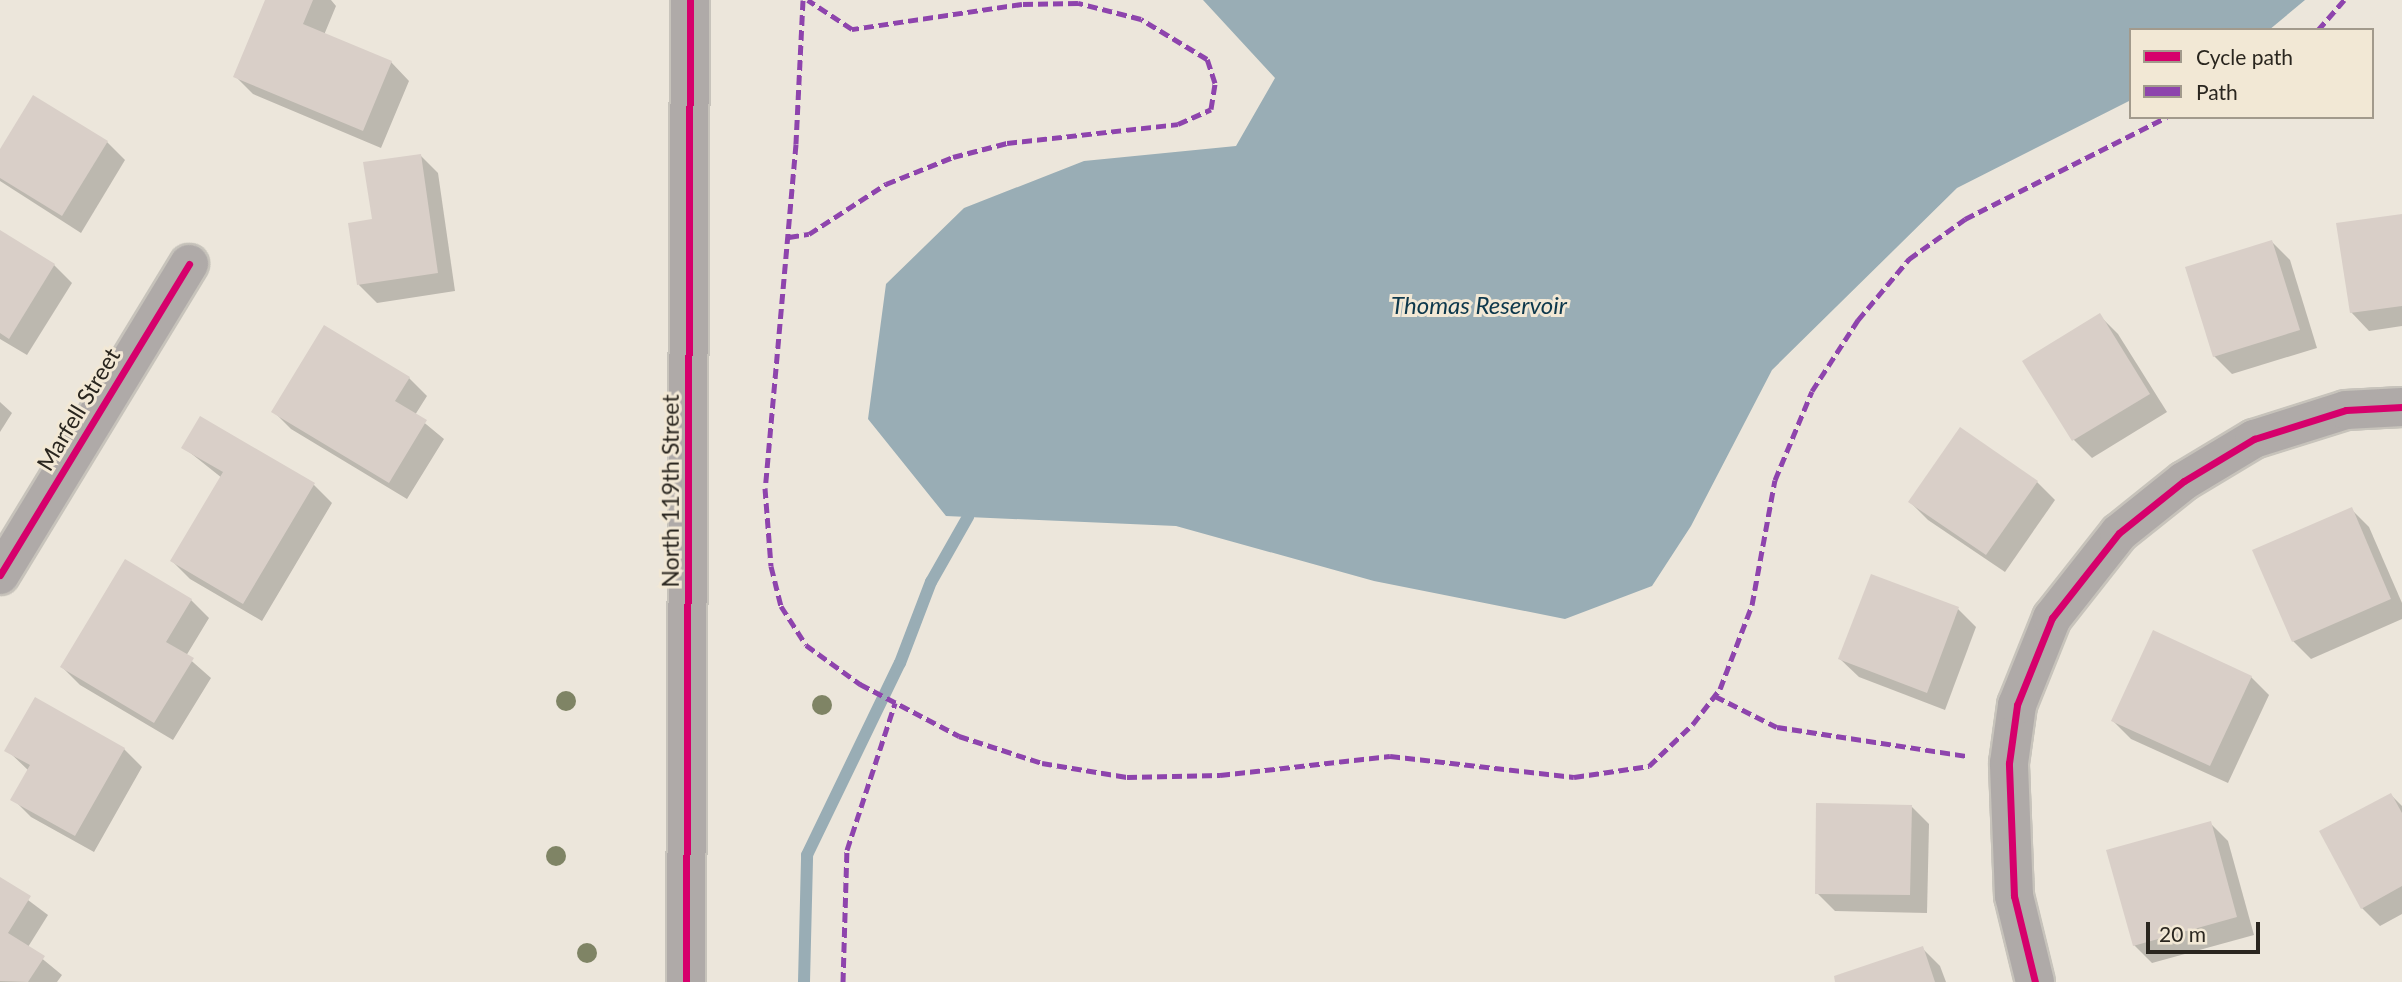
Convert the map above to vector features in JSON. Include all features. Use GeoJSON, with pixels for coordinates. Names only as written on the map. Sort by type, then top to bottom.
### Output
{"type":"FeatureCollection","features":[{"type":"Feature","properties":{"kind":"street","name":"North 119th Street"},"geometry":{"type":"LineString","coordinates":[[686,982],[690,0]]}},
{"type":"Feature","properties":{"kind":"street","name":"Marfell Street"},"geometry":{"type":"LineString","coordinates":[[0,575],[189,264]]}},
{"type":"Feature","properties":{"kind":"street"},"geometry":{"type":"LineString","coordinates":[[2035,982],[2014,896],[2009,763],[2017,705],[2052,618],[2119,533],[2184,481],[2242,446],[2346,410],[2402,407]]}},
{"type":"Feature","properties":{"kind":"water","name":"Thomas Reservoir"},"geometry":{"type":"Polygon","coordinates":[[[1203,0],[2305,0],[2271,28],[2129,28],[2129,101],[1957,188],[1772,370],[1691,526],[1652,586],[1565,619],[1374,581],[1176,526],[946,516],[868,419],[886,284],[964,208],[1084,161],[1236,146],[1275,78],[1203,0]]]}},
{"type":"Feature","properties":{"kind":"building"},"geometry":{"type":"Polygon","coordinates":[[[265,0],[313,0],[303,24],[392,61],[363,131],[233,77],[265,0]]]}},
{"type":"Feature","properties":{"kind":"building"},"geometry":{"type":"Polygon","coordinates":[[[33,95],[108,141],[62,216],[0,178],[0,149],[33,95]]]}},
{"type":"Feature","properties":{"kind":"building"},"geometry":{"type":"Polygon","coordinates":[[[421,154],[438,273],[357,285],[348,223],[372,219],[363,162],[421,154]]]}},
{"type":"Feature","properties":{"kind":"building"},"geometry":{"type":"Polygon","coordinates":[[[2402,214],[2402,306],[2350,313],[2336,223],[2402,214]]]}},
{"type":"Feature","properties":{"kind":"building"},"geometry":{"type":"Polygon","coordinates":[[[0,230],[55,264],[9,339],[0,333],[0,230]]]}},
{"type":"Feature","properties":{"kind":"building"},"geometry":{"type":"Polygon","coordinates":[[[2272,240],[2300,330],[2213,357],[2185,267],[2272,240]]]}},
{"type":"Feature","properties":{"kind":"building"},"geometry":{"type":"Polygon","coordinates":[[[2100,313],[2150,394],[2072,441],[2022,361],[2100,313]]]}},
{"type":"Feature","properties":{"kind":"building"},"geometry":{"type":"Polygon","coordinates":[[[324,325],[410,377],[395,401],[427,420],[389,483],[271,412],[324,325]]]}},
{"type":"Feature","properties":{"kind":"building"},"geometry":{"type":"Polygon","coordinates":[[[200,416],[315,483],[243,604],[170,561],[223,472],[181,448],[200,416]]]}},
{"type":"Feature","properties":{"kind":"building"},"geometry":{"type":"Polygon","coordinates":[[[1960,427],[2038,481],[1986,555],[1908,502],[1960,427]]]}},
{"type":"Feature","properties":{"kind":"building"},"geometry":{"type":"Polygon","coordinates":[[[2352,507],[2391,599],[2292,642],[2252,550],[2352,507]]]}},
{"type":"Feature","properties":{"kind":"building"},"geometry":{"type":"Polygon","coordinates":[[[125,559],[192,599],[166,642],[194,658],[154,723],[60,667],[125,559]]]}},
{"type":"Feature","properties":{"kind":"building"},"geometry":{"type":"Polygon","coordinates":[[[1871,574],[1959,607],[1927,693],[1838,659],[1871,574]]]}},
{"type":"Feature","properties":{"kind":"building"},"geometry":{"type":"Polygon","coordinates":[[[2153,630],[2252,676],[2210,766],[2111,721],[2153,630]]]}},
{"type":"Feature","properties":{"kind":"building"},"geometry":{"type":"Polygon","coordinates":[[[35,697],[125,748],[75,836],[10,800],[30,765],[4,751],[35,697]]]}},
{"type":"Feature","properties":{"kind":"building"},"geometry":{"type":"Polygon","coordinates":[[[2391,793],[2402,813],[2402,886],[2361,909],[2319,831],[2391,793]]]}},
{"type":"Feature","properties":{"kind":"building"},"geometry":{"type":"Polygon","coordinates":[[[1816,803],[1912,805],[1910,895],[1815,894],[1816,803]]]}},
{"type":"Feature","properties":{"kind":"building"},"geometry":{"type":"Polygon","coordinates":[[[2211,821],[2237,917],[2133,946],[2106,850],[2211,821]]]}},
{"type":"Feature","properties":{"kind":"building"},"geometry":{"type":"Polygon","coordinates":[[[0,877],[31,896],[8,933],[45,956],[28,982],[0,981],[0,877]]]}},
{"type":"Feature","properties":{"kind":"building"},"geometry":{"type":"Polygon","coordinates":[[[1923,946],[1935,982],[1835,982],[1834,976],[1923,946]]]}},
{"type":"Feature","properties":{"kind":"waterway"},"geometry":{"type":"LineString","coordinates":[[804,982],[807,855],[900,663],[931,582],[968,517]]}},
{"type":"Feature","properties":{"kind":"marked path"},"geometry":{"type":"LineString","coordinates":[[803,0],[796,144],[765,488],[771,566],[781,606],[806,645],[860,684],[959,736],[1042,763],[1127,777],[1220,775],[1390,756],[1574,777],[1649,766],[1693,724],[1720,689],[1752,605],[1775,480],[1812,391],[1858,320],[1909,259],[1965,219],[2163,119]]}},
{"type":"Feature","properties":{"kind":"marked path"},"geometry":{"type":"LineString","coordinates":[[789,237],[809,234],[886,184],[953,157],[1007,143],[1178,124],[1211,109],[1215,83],[1207,59],[1141,19],[1078,3],[1022,4],[852,29],[808,0]]}},
{"type":"Feature","properties":{"kind":"marked path"},"geometry":{"type":"LineString","coordinates":[[2320,28],[2344,0]]}},
{"type":"Feature","properties":{"kind":"marked path"},"geometry":{"type":"LineString","coordinates":[[1715,696],[1777,727],[1966,756]]}},
{"type":"Feature","properties":{"kind":"marked path"},"geometry":{"type":"LineString","coordinates":[[843,982],[847,850],[895,703]]}},
{"type":"Feature","properties":{"kind":"cycle path"},"geometry":{"type":"LineString","coordinates":[[686,982],[690,0]]}},
{"type":"Feature","properties":{"kind":"cycle path"},"geometry":{"type":"LineString","coordinates":[[0,575],[189,264]]}},
{"type":"Feature","properties":{"kind":"cycle path"},"geometry":{"type":"LineString","coordinates":[[2035,982],[2014,896],[2009,763],[2017,705],[2052,618],[2119,533],[2184,481],[2254,439],[2346,410],[2402,407]]}}]}
